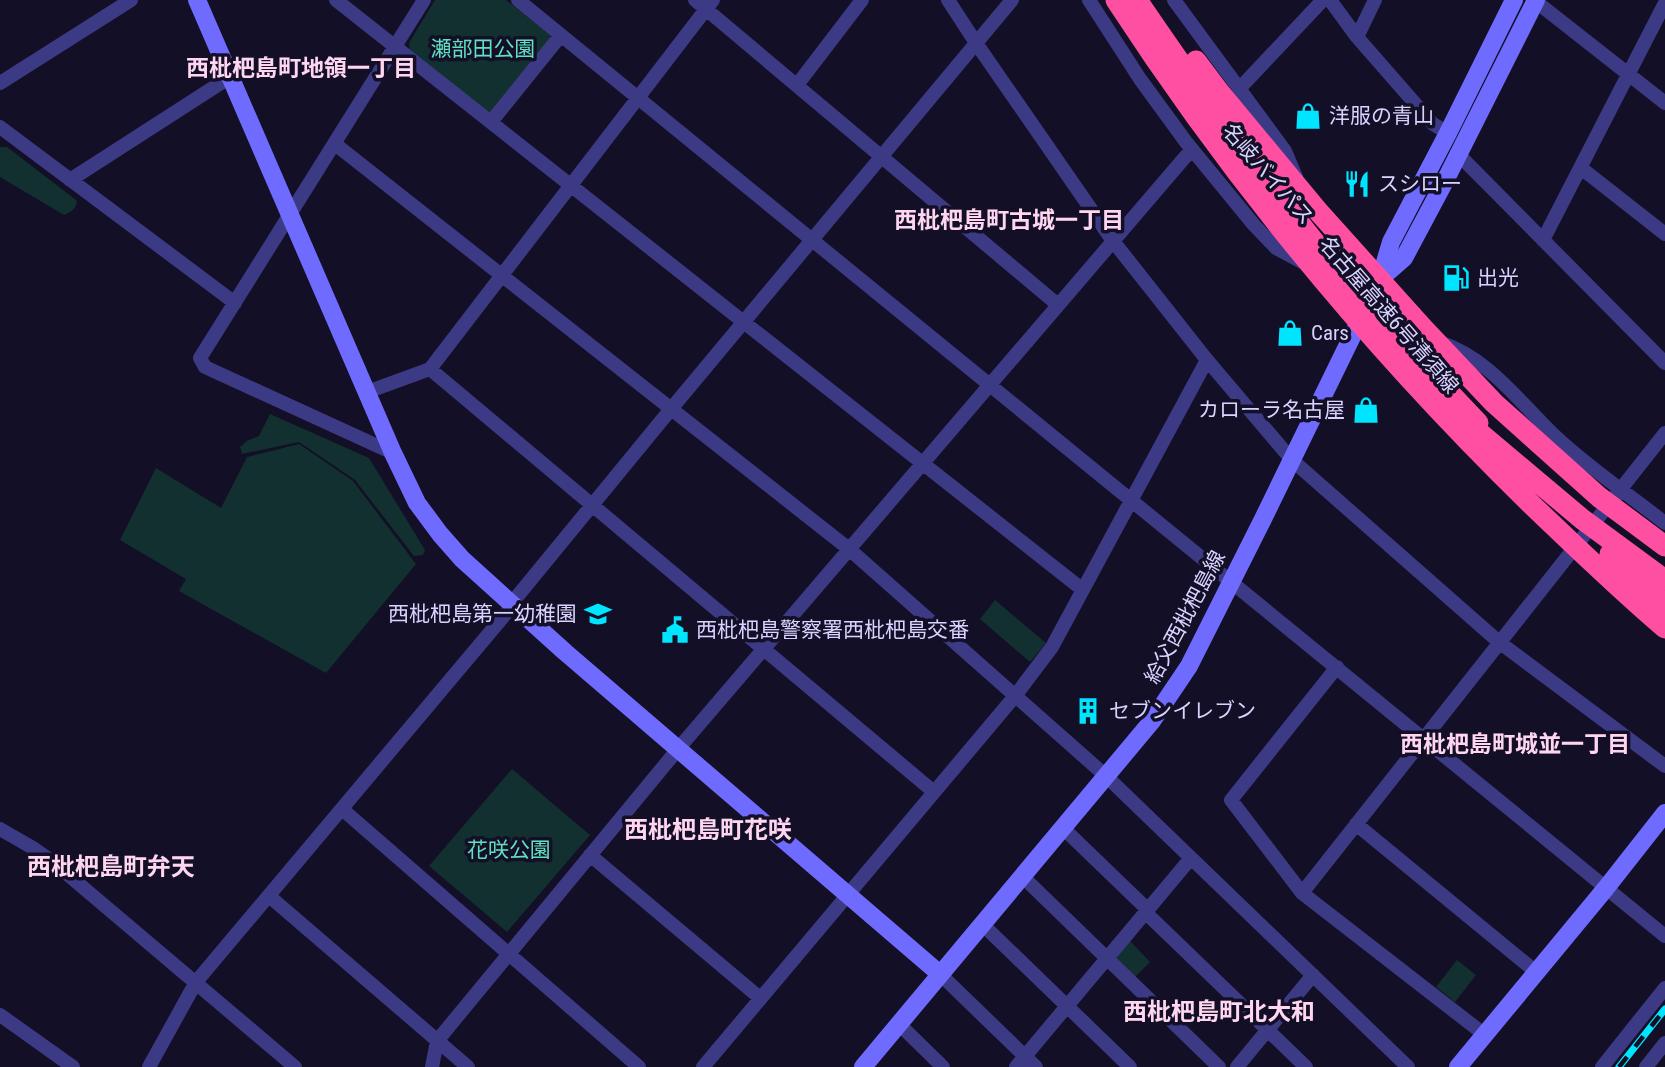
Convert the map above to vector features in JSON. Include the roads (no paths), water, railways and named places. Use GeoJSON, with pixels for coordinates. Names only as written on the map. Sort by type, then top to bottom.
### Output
{"type":"FeatureCollection","features":[{"type":"Feature","properties":{"kind":"highway","name":"名岐バイパス"},"geometry":{"type":"LineString","coordinates":[[1114,0],[1173,96],[1209,145],[1362,317],[1448,406],[1582,519],[1665,580]]}},
{"type":"Feature","properties":{"kind":"highway","name":"名古屋高速6号清須線"},"geometry":{"type":"LineString","coordinates":[[1114,0],[1234,169],[1304,257],[1387,354],[1482,456],[1581,552],[1665,628]]}},
{"type":"Feature","properties":{"kind":"highway","name":"名古屋高速6号清須線"},"geometry":{"type":"LineString","coordinates":[[1137,0],[1256,167],[1397,337],[1490,437],[1612,557],[1665,604]]}},
{"type":"Feature","properties":{"kind":"highway","name":"名岐バイパス"},"geometry":{"type":"LineString","coordinates":[[1152,0],[1220,93],[1297,186],[1435,341],[1494,403],[1598,497],[1665,546]]}},
{"type":"Feature","properties":{"kind":"street"},"geometry":{"type":"LineString","coordinates":[[0,83],[131,0]]}},
{"type":"Feature","properties":{"kind":"street"},"geometry":{"type":"LineString","coordinates":[[197,0],[393,453],[417,503],[440,534],[462,559],[565,652],[940,974],[1020,1062],[1036,1067]]}},
{"type":"Feature","properties":{"kind":"street"},"geometry":{"type":"LineString","coordinates":[[336,0],[1083,590]]}},
{"type":"Feature","properties":{"kind":"street"},"geometry":{"type":"LineString","coordinates":[[393,453],[205,367],[200,358],[424,0]]}},
{"type":"Feature","properties":{"kind":"street"},"geometry":{"type":"LineString","coordinates":[[518,0],[1665,936]]}},
{"type":"Feature","properties":{"kind":"street"},"geometry":{"type":"LineString","coordinates":[[797,85],[862,0]]}},
{"type":"Feature","properties":{"kind":"street"},"geometry":{"type":"LineString","coordinates":[[948,0],[1113,241],[1207,360],[1293,460],[1499,642],[1665,766]]}},
{"type":"Feature","properties":{"kind":"street"},"geometry":{"type":"LineString","coordinates":[[149,1067],[197,982],[1012,0]]}},
{"type":"Feature","properties":{"kind":"street"},"geometry":{"type":"LineString","coordinates":[[1089,0],[1140,79],[1254,225],[1276,248],[1320,271]]}},
{"type":"Feature","properties":{"kind":"street"},"geometry":{"type":"LineString","coordinates":[[1174,0],[1285,151],[1292,164],[1297,186]]}},
{"type":"Feature","properties":{"kind":"street"},"geometry":{"type":"LineString","coordinates":[[1239,89],[1323,0]]}},
{"type":"Feature","properties":{"kind":"street"},"geometry":{"type":"LineString","coordinates":[[1330,0],[1357,37],[1433,124],[1448,133]]}},
{"type":"Feature","properties":{"kind":"street"},"geometry":{"type":"LineString","coordinates":[[1357,37],[1375,0]]}},
{"type":"Feature","properties":{"kind":"street"},"geometry":{"type":"LineString","coordinates":[[1380,279],[1391,243],[1514,0]]}},
{"type":"Feature","properties":{"kind":"street"},"geometry":{"type":"LineString","coordinates":[[1380,279],[1404,258],[1535,0],[1665,103]]}},
{"type":"Feature","properties":{"kind":"street"},"geometry":{"type":"LineString","coordinates":[[367,392],[430,369],[638,97],[705,3],[797,85],[1058,305]]}},
{"type":"Feature","properties":{"kind":"street"},"geometry":{"type":"LineString","coordinates":[[1543,240],[1665,3]]}},
{"type":"Feature","properties":{"kind":"street"},"geometry":{"type":"LineString","coordinates":[[491,122],[561,35]]}},
{"type":"Feature","properties":{"kind":"street"},"geometry":{"type":"LineString","coordinates":[[70,180],[230,77]]}},
{"type":"Feature","properties":{"kind":"street"},"geometry":{"type":"LineString","coordinates":[[0,127],[235,303]]}},
{"type":"Feature","properties":{"kind":"street"},"geometry":{"type":"LineString","coordinates":[[335,144],[849,549],[1106,776],[1408,1067]]}},
{"type":"Feature","properties":{"kind":"street"},"geometry":{"type":"LineString","coordinates":[[432,1067],[437,1041],[590,855],[1192,149]]}},
{"type":"Feature","properties":{"kind":"street"},"geometry":{"type":"LineString","coordinates":[[1458,154],[1665,363]]}},
{"type":"Feature","properties":{"kind":"street"},"geometry":{"type":"LineString","coordinates":[[1581,168],[1665,234]]}},
{"type":"Feature","properties":{"kind":"street","name":"給父西枇杷島線"},"geometry":{"type":"LineString","coordinates":[[863,1067],[1170,696],[1189,666],[1293,460],[1380,279]]}},
{"type":"Feature","properties":{"kind":"street"},"geometry":{"type":"LineString","coordinates":[[1435,341],[1466,353],[1479,362],[1556,437],[1665,523]]}},
{"type":"Feature","properties":{"kind":"street"},"geometry":{"type":"LineString","coordinates":[[703,1067],[1052,647],[1207,360]]}},
{"type":"Feature","properties":{"kind":"street"},"geometry":{"type":"LineString","coordinates":[[430,369],[934,792]]}},
{"type":"Feature","properties":{"kind":"street"},"geometry":{"type":"LineString","coordinates":[[1448,406],[1448,430],[1466,453],[1569,553],[1665,636]]}},
{"type":"Feature","properties":{"kind":"street"},"geometry":{"type":"LineString","coordinates":[[1302,893],[1665,433]]}},
{"type":"Feature","properties":{"kind":"street"},"geometry":{"type":"LineString","coordinates":[[1337,667],[1231,800],[1302,893],[1485,1035]]}},
{"type":"Feature","properties":{"kind":"street"},"geometry":{"type":"LineString","coordinates":[[342,809],[639,1067]]}},
{"type":"Feature","properties":{"kind":"street"},"geometry":{"type":"LineString","coordinates":[[1458,1067],[1665,813]]}},
{"type":"Feature","properties":{"kind":"street"},"geometry":{"type":"LineString","coordinates":[[1356,824],[1536,972]]}},
{"type":"Feature","properties":{"kind":"street"},"geometry":{"type":"LineString","coordinates":[[1063,828],[1306,1067]]}},
{"type":"Feature","properties":{"kind":"street"},"geometry":{"type":"LineString","coordinates":[[0,829],[53,862],[295,1067]]}},
{"type":"Feature","properties":{"kind":"street"},"geometry":{"type":"LineString","coordinates":[[590,855],[760,998]]}},
{"type":"Feature","properties":{"kind":"street"},"geometry":{"type":"LineString","coordinates":[[1020,1062],[1191,858]]}},
{"type":"Feature","properties":{"kind":"street"},"geometry":{"type":"LineString","coordinates":[[1022,876],[1219,1067]]}},
{"type":"Feature","properties":{"kind":"street"},"geometry":{"type":"LineString","coordinates":[[269,896],[468,1067]]}},
{"type":"Feature","properties":{"kind":"street"},"geometry":{"type":"LineString","coordinates":[[982,924],[1130,1067]]}},
{"type":"Feature","properties":{"kind":"street"},"geometry":{"type":"LineString","coordinates":[[1237,1067],[1313,975]]}},
{"type":"Feature","properties":{"kind":"street"},"geometry":{"type":"LineString","coordinates":[[1602,1067],[1665,988]]}},
{"type":"Feature","properties":{"kind":"street"},"geometry":{"type":"LineString","coordinates":[[0,1015],[74,1067]]}},
{"type":"Feature","properties":{"kind":"street"},"geometry":{"type":"LineString","coordinates":[[899,1024],[943,1067]]}},
{"type":"Feature","properties":{"kind":"street"},"geometry":{"type":"LineString","coordinates":[[1646,1067],[1665,1043]]}},
{"type":"Feature","properties":{"kind":"railway"},"geometry":{"type":"LineString","coordinates":[[1619,1067],[1665,1009]]}},
{"type":"Feature","properties":{"kind":"place","name":"洋服の青山"},"geometry":{"type":"Point","coordinates":[1308,116]}},
{"type":"Feature","properties":{"kind":"place","name":"スシロー"},"geometry":{"type":"Point","coordinates":[1357,184]}},
{"type":"Feature","properties":{"kind":"place","name":"出光"},"geometry":{"type":"Point","coordinates":[1456,278]}},
{"type":"Feature","properties":{"kind":"place","name":"Cars"},"geometry":{"type":"Point","coordinates":[1290,333]}},
{"type":"Feature","properties":{"kind":"place","name":"カローラ名古屋"},"geometry":{"type":"Point","coordinates":[1366,410]}},
{"type":"Feature","properties":{"kind":"place","name":"西枇杷島第一幼稚園"},"geometry":{"type":"Point","coordinates":[598,614]}},
{"type":"Feature","properties":{"kind":"place","name":"西枇杷島警察署西枇杷島交番"},"geometry":{"type":"Point","coordinates":[675,630]}},
{"type":"Feature","properties":{"kind":"place","name":"セブンイレブン"},"geometry":{"type":"Point","coordinates":[1088,711]}},
{"type":"Feature","properties":{"kind":"district","name":"西枇杷島町地領一丁目"},"geometry":{"type":"Point","coordinates":[301,68]}},
{"type":"Feature","properties":{"kind":"district","name":"西枇杷島町古城一丁目"},"geometry":{"type":"Point","coordinates":[1009,220]}},
{"type":"Feature","properties":{"kind":"district","name":"西枇杷島町城並一丁目"},"geometry":{"type":"Point","coordinates":[1515,744]}},
{"type":"Feature","properties":{"kind":"district","name":"西枇杷島町花咲"},"geometry":{"type":"Point","coordinates":[708,830]}},
{"type":"Feature","properties":{"kind":"district","name":"西枇杷島町弁天"},"geometry":{"type":"Point","coordinates":[111,867]}},
{"type":"Feature","properties":{"kind":"district","name":"西枇杷島町北大和"},"geometry":{"type":"Point","coordinates":[1219,1012]}},
{"type":"Feature","properties":{"kind":"park label","name":"瀬部田公園"},"geometry":{"type":"Point","coordinates":[483,49]}},
{"type":"Feature","properties":{"kind":"park label","name":"花咲公園"},"geometry":{"type":"Point","coordinates":[509,850]}}]}
